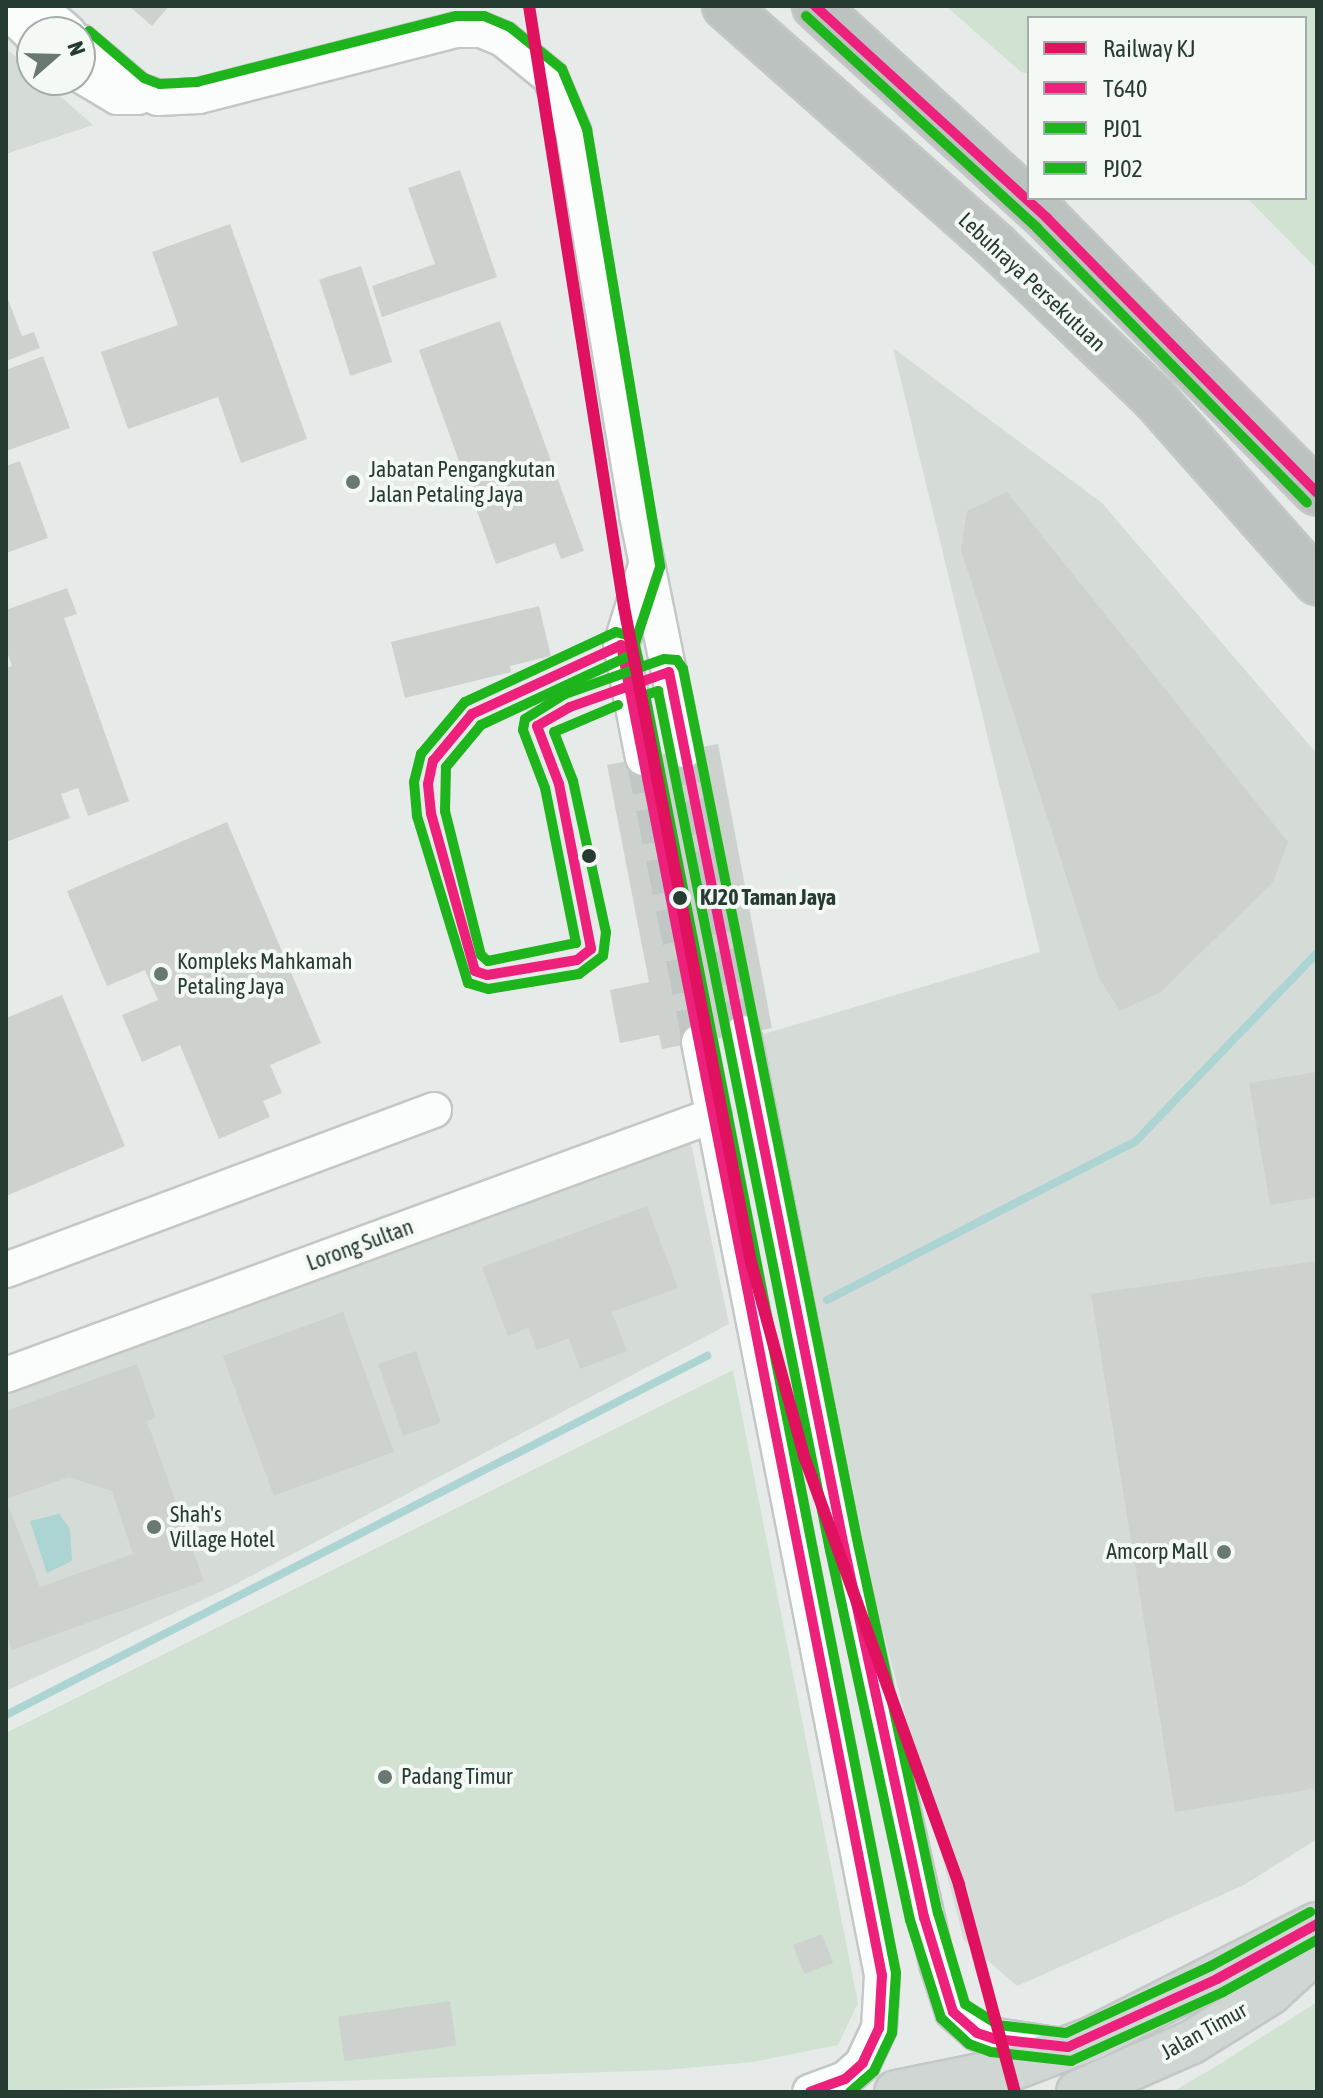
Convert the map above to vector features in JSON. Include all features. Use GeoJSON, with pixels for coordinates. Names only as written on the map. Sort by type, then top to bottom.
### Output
{"type":"FeatureCollection","features":[{"type":"Feature","properties":{"kind":"highway","name":"Lebuhraya Persekutuan"},"geometry":{"type":"LineString","coordinates":[[725,6],[996,246],[1154,398],[1317,582]]}},
{"type":"Feature","properties":{"kind":"highway"},"geometry":{"type":"LineString","coordinates":[[815,6],[1027,200]]}},
{"type":"Feature","properties":{"kind":"highway"},"geometry":{"type":"LineString","coordinates":[[1027,200],[1317,493]]}},
{"type":"Feature","properties":{"kind":"main road","name":"Jalan Timur"},"geometry":{"type":"LineString","coordinates":[[896,2092],[1014,2068],[1068,2047],[1217,1979],[1317,1924]]}},
{"type":"Feature","properties":{"kind":"main road","name":"Jalan Timur"},"geometry":{"type":"LineString","coordinates":[[1078,2092],[1192,2042],[1270,1993],[1317,1950]]}},
{"type":"Feature","properties":{"kind":"street"},"geometry":{"type":"LineString","coordinates":[[96,85],[117,97],[199,96],[456,30],[481,30],[503,39],[541,66],[566,106],[573,131],[646,565],[685,750]]}},
{"type":"Feature","properties":{"kind":"street"},"geometry":{"type":"LineString","coordinates":[[96,55],[137,90],[158,98]]}},
{"type":"Feature","properties":{"kind":"street"},"geometry":{"type":"LineString","coordinates":[[643,758],[621,645],[646,565]]}},
{"type":"Feature","properties":{"kind":"street"},"geometry":{"type":"LineString","coordinates":[[743,1033],[844,1547],[938,1966],[953,2012],[977,2033],[1068,2047]]}},
{"type":"Feature","properties":{"kind":"street"},"geometry":{"type":"LineString","coordinates":[[699,1042],[882,1975],[879,2028],[863,2063],[845,2079],[810,2092]]}},
{"type":"Feature","properties":{"kind":"street"},"geometry":{"type":"LineString","coordinates":[[6,1270],[434,1110]]}},
{"type":"Feature","properties":{"kind":"street","name":"Lorong Sultan"},"geometry":{"type":"LineString","coordinates":[[6,1375],[714,1115]]}},
{"type":"Feature","properties":{"kind":"shaded area"},"geometry":{"type":"Polygon","coordinates":[[[6,48],[16,57],[16,96],[60,96],[93,125],[6,154],[6,48]]]}},
{"type":"Feature","properties":{"kind":"shaded area"},"geometry":{"type":"Polygon","coordinates":[[[893,348],[1102,503],[1317,754],[1317,1839],[1244,1885],[1017,1986],[964,1940],[848,1497],[754,1037],[1040,952],[893,348]]]}},
{"type":"Feature","properties":{"kind":"shaded area"},"geometry":{"type":"Polygon","coordinates":[[[688,1129],[729,1324],[230,1587],[6,1691],[6,1383],[688,1129]]]}},
{"type":"Feature","properties":{"kind":"green space"},"geometry":{"type":"Polygon","coordinates":[[[946,6],[1317,6],[1317,269],[1249,200],[1307,200],[1307,16],[1027,16],[1027,74],[1021,72],[946,6]]]}},
{"type":"Feature","properties":{"kind":"green space"},"geometry":{"type":"Polygon","coordinates":[[[733,1370],[858,2003],[838,2045],[753,2062],[665,2070],[6,2092],[6,1733],[733,1370]]]}},
{"type":"Feature","properties":{"kind":"green space"},"geometry":{"type":"Polygon","coordinates":[[[1317,2002],[1317,2092],[1172,2092],[1215,2067],[1317,2002]]]}},
{"type":"Feature","properties":{"kind":"water"},"geometry":{"type":"Polygon","coordinates":[[[59,1514],[70,1529],[72,1561],[47,1573],[30,1521],[59,1514]]]}},
{"type":"Feature","properties":{"kind":"building"},"geometry":{"type":"Polygon","coordinates":[[[129,6],[169,6],[152,26],[129,6]]]}},
{"type":"Feature","properties":{"kind":"building"},"geometry":{"type":"Polygon","coordinates":[[[460,170],[497,277],[382,317],[372,286],[435,264],[408,188],[460,170]]]}},
{"type":"Feature","properties":{"kind":"building"},"geometry":{"type":"Polygon","coordinates":[[[230,224],[307,439],[241,463],[218,397],[128,429],[101,352],[178,325],[152,252],[230,224]]]}},
{"type":"Feature","properties":{"kind":"building"},"geometry":{"type":"Polygon","coordinates":[[[361,266],[392,362],[350,376],[319,280],[361,266]]]}},
{"type":"Feature","properties":{"kind":"building"},"geometry":{"type":"Polygon","coordinates":[[[6,294],[22,336],[34,332],[40,348],[6,361],[6,294]]]}},
{"type":"Feature","properties":{"kind":"building"},"geometry":{"type":"Polygon","coordinates":[[[500,321],[584,551],[561,559],[555,543],[496,564],[419,350],[500,321]]]}},
{"type":"Feature","properties":{"kind":"building"},"geometry":{"type":"Polygon","coordinates":[[[43,356],[70,428],[6,451],[6,370],[43,356]]]}},
{"type":"Feature","properties":{"kind":"building"},"geometry":{"type":"Polygon","coordinates":[[[20,461],[48,538],[6,553],[6,466],[20,461]]]}},
{"type":"Feature","properties":{"kind":"building"},"geometry":{"type":"Polygon","coordinates":[[[1007,492],[1288,842],[1273,882],[1161,992],[1120,1011],[1099,978],[961,550],[967,511],[1007,492]]]}},
{"type":"Feature","properties":{"kind":"building"},"geometry":{"type":"Polygon","coordinates":[[[67,588],[77,614],[64,618],[129,801],[88,816],[78,788],[61,794],[70,818],[6,842],[6,668],[12,666],[6,649],[6,610],[67,588]]]}},
{"type":"Feature","properties":{"kind":"building"},"geometry":{"type":"Polygon","coordinates":[[[539,606],[551,656],[510,666],[511,672],[405,698],[391,642],[539,606]]]}},
{"type":"Feature","properties":{"kind":"building","name":"KJ20 Taman Jaya"},"geometry":{"type":"Polygon","coordinates":[[[718,744],[772,1028],[662,1049],[659,1035],[620,1043],[610,990],[649,982],[607,765],[718,744]]]}},
{"type":"Feature","properties":{"kind":"building"},"geometry":{"type":"Polygon","coordinates":[[[227,822],[321,1043],[270,1065],[282,1093],[263,1101],[270,1117],[219,1139],[180,1045],[142,1062],[122,1015],[158,1000],[145,970],[107,986],[67,891],[227,822]]]}},
{"type":"Feature","properties":{"kind":"building"},"geometry":{"type":"Polygon","coordinates":[[[62,995],[125,1146],[6,1196],[6,1018],[62,995]]]}},
{"type":"Feature","properties":{"kind":"building"},"geometry":{"type":"Polygon","coordinates":[[[1317,1072],[1317,1197],[1270,1205],[1249,1083],[1317,1072]]]}},
{"type":"Feature","properties":{"kind":"building"},"geometry":{"type":"Polygon","coordinates":[[[647,1206],[678,1288],[612,1312],[627,1351],[580,1369],[569,1338],[537,1350],[528,1328],[508,1336],[482,1267],[647,1206]]]}},
{"type":"Feature","properties":{"kind":"building","name":"Amcorp Mall"},"geometry":{"type":"Polygon","coordinates":[[[1317,1261],[1317,1788],[1175,1812],[1091,1294],[1317,1261]]]}},
{"type":"Feature","properties":{"kind":"building"},"geometry":{"type":"Polygon","coordinates":[[[343,1312],[394,1452],[274,1496],[223,1356],[343,1312]]]}},
{"type":"Feature","properties":{"kind":"building"},"geometry":{"type":"Polygon","coordinates":[[[416,1351],[441,1423],[403,1436],[378,1364],[416,1351]]]}},
{"type":"Feature","properties":{"kind":"building","name":"Shah's Village Hotel"},"geometry":{"type":"Polygon","coordinates":[[[137,1364],[156,1418],[147,1421],[204,1581],[12,1650],[6,1633],[6,1500],[40,1587],[133,1554],[112,1491],[69,1477],[6,1499],[6,1411],[137,1364]]]}},
{"type":"Feature","properties":{"kind":"building"},"geometry":{"type":"Polygon","coordinates":[[[822,1934],[833,1963],[804,1974],[793,1945],[822,1934]]]}},
{"type":"Feature","properties":{"kind":"building"},"geometry":{"type":"Polygon","coordinates":[[[450,2001],[456,2046],[344,2061],[338,2017],[450,2001]]]}},
{"type":"Feature","properties":{"kind":"waterway"},"geometry":{"type":"LineString","coordinates":[[827,1300],[1135,1142],[1317,953]]}},
{"type":"Feature","properties":{"kind":"waterway"},"geometry":{"type":"LineString","coordinates":[[6,1715],[707,1356]]}},
{"type":"Feature","properties":{"kind":"tunnel"},"geometry":{"type":"LineString","coordinates":[[685,750],[743,1033]]}},
{"type":"Feature","properties":{"kind":"tunnel"},"geometry":{"type":"LineString","coordinates":[[643,758],[699,1042]]}},
{"type":"Feature","properties":{"kind":"rail line","name":"KJ"},"geometry":{"type":"LineString","coordinates":[[529,6],[624,607],[751,1262],[804,1456],[959,1885],[1015,2092]]}},
{"type":"Feature","properties":{"kind":"transit line","name":"T640"},"geometry":{"type":"LineString","coordinates":[[815,6],[1027,200]]}},
{"type":"Feature","properties":{"kind":"transit line","name":"PJ02"},"geometry":{"type":"LineString","coordinates":[[96,37],[144,78],[160,84],[197,82],[456,16],[484,16],[510,27],[562,69],[587,129],[660,567],[631,655],[481,725],[446,767],[445,811],[481,955],[488,961],[576,943],[545,788],[523,730],[525,719],[565,694],[664,659],[677,660],[683,669],[858,1544],[938,1913],[965,2004],[998,2025],[1066,2033],[1211,1966],[1310,1912]]}},
{"type":"Feature","properties":{"kind":"transit line","name":"PJ01"},"geometry":{"type":"LineString","coordinates":[[806,16],[1037,228],[1307,503]]}},
{"type":"Feature","properties":{"kind":"transit line","name":"T640"},"geometry":{"type":"LineString","coordinates":[[1027,200],[1317,493]]}},
{"type":"Feature","properties":{"kind":"transit line","name":"PJ01"},"geometry":{"type":"LineString","coordinates":[[618,705],[554,732],[573,781],[606,932],[603,956],[579,974],[488,989],[468,983],[417,816],[414,782],[421,754],[465,702],[616,632],[633,637],[640,667]]}},
{"type":"Feature","properties":{"kind":"transit line","name":"T640"},"geometry":{"type":"LineString","coordinates":[[621,645],[629,686],[570,707],[537,726],[559,784],[591,949],[577,960],[487,975],[475,971],[431,813],[428,784],[433,761],[472,714],[621,645]]}},
{"type":"Feature","properties":{"kind":"transit line","name":"T640"},"geometry":{"type":"LineString","coordinates":[[629,686],[669,672],[844,1547],[924,1917],[953,2012],[977,2033],[995,2039],[1068,2047],[1217,1979],[1317,1924]]}},
{"type":"Feature","properties":{"kind":"transit line","name":"T640"},"geometry":{"type":"LineString","coordinates":[[629,686],[882,1975],[879,2028],[863,2063],[845,2079],[810,2092]]}},
{"type":"Feature","properties":{"kind":"transit line","name":"PJ01"},"geometry":{"type":"LineString","coordinates":[[850,2092],[874,2071],[892,2033],[896,1973],[645,695],[658,691],[830,1550],[910,1920],[941,2018],[969,2044],[991,2052],[1071,2061],[1223,1992],[1317,1940]]}},
{"type":"Feature","properties":{"kind":"place","name":"Jabatan Pengangkutan Jalan Petaling Jaya"},"geometry":{"type":"Point","coordinates":[353,482]}},
{"type":"Feature","properties":{"kind":"place","name":"KJ20 Taman Jaya"},"geometry":{"type":"Point","coordinates":[680,898]}},
{"type":"Feature","properties":{"kind":"place","name":"Kompleks Mahkamah Petaling Jaya"},"geometry":{"type":"Point","coordinates":[161,974]}},
{"type":"Feature","properties":{"kind":"place","name":"Shah's Village Hotel"},"geometry":{"type":"Point","coordinates":[154,1527]}},
{"type":"Feature","properties":{"kind":"place","name":"Amcorp Mall"},"geometry":{"type":"Point","coordinates":[1224,1552]}},
{"type":"Feature","properties":{"kind":"place","name":"Padang Timur"},"geometry":{"type":"Point","coordinates":[385,1777]}}]}
